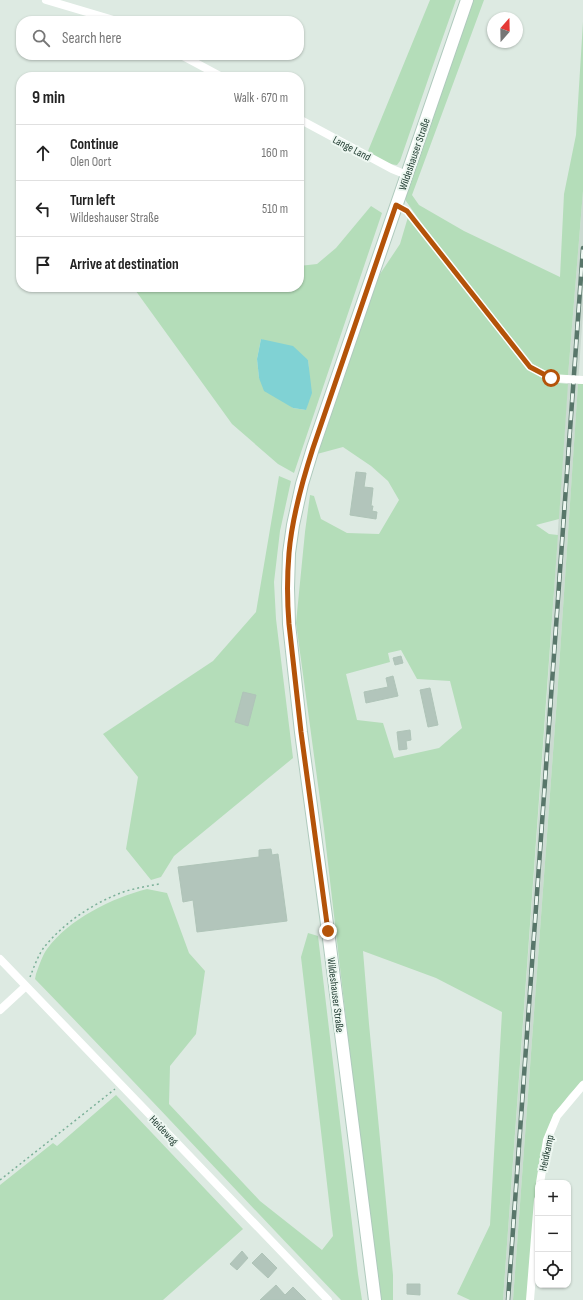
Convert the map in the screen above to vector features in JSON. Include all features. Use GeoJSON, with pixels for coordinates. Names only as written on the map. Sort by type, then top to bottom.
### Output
{"type":"FeatureCollection","features":[{"type":"Feature","properties":{"kind":"main road","name":"Wildeshauser Straße"},"geometry":{"type":"LineString","coordinates":[[375,1300],[301,732],[289,624],[289,552],[302,484],[318,434],[467,0]]}},
{"type":"Feature","properties":{"kind":"street"},"geometry":{"type":"LineString","coordinates":[[46,0],[99,16]]}},
{"type":"Feature","properties":{"kind":"street"},"geometry":{"type":"LineString","coordinates":[[190,60],[213,72]]}},
{"type":"Feature","properties":{"kind":"street","name":"Lange Land"},"geometry":{"type":"LineString","coordinates":[[304,122],[392,169],[407,175]]}},
{"type":"Feature","properties":{"kind":"street"},"geometry":{"type":"LineString","coordinates":[[396,205],[407,211],[530,367],[551,378],[583,380]]}},
{"type":"Feature","properties":{"kind":"street","name":"Heideweg"},"geometry":{"type":"LineString","coordinates":[[0,959],[328,1300]]}},
{"type":"Feature","properties":{"kind":"street"},"geometry":{"type":"LineString","coordinates":[[0,1010],[26,986]]}},
{"type":"Feature","properties":{"kind":"street","name":"Heidkamp"},"geometry":{"type":"LineString","coordinates":[[540,1180],[546,1140],[557,1116],[583,1085]]}},
{"type":"Feature","properties":{"kind":"street"},"geometry":{"type":"LineString","coordinates":[[530,1300],[537,1216]]}},
{"type":"Feature","properties":{"kind":"path"},"geometry":{"type":"LineString","coordinates":[[26,986],[44,947],[82,913],[106,899],[128,891],[159,884]]}},
{"type":"Feature","properties":{"kind":"path"},"geometry":{"type":"LineString","coordinates":[[0,1180],[121,1084]]}},
{"type":"Feature","properties":{"kind":"shaded area"},"geometry":{"type":"Polygon","coordinates":[[[583,191],[583,311],[557,698],[513,1300],[503,1300],[547,697],[568,376],[583,191]]]}},
{"type":"Feature","properties":{"kind":"green space"},"geometry":{"type":"Polygon","coordinates":[[[430,0],[456,0],[400,161],[397,165],[381,160],[368,151],[430,0]]]}},
{"type":"Feature","properties":{"kind":"green space"},"geometry":{"type":"Polygon","coordinates":[[[472,0],[484,0],[412,195],[419,205],[464,231],[560,277],[564,194],[576,135],[583,22],[583,191],[568,376],[553,375],[532,364],[422,224],[406,201],[405,195],[472,0]]]}},
{"type":"Feature","properties":{"kind":"green space"},"geometry":{"type":"Polygon","coordinates":[[[371,206],[382,213],[294,473],[278,464],[232,424],[137,292],[304,292],[304,265],[317,264],[336,248],[371,206]],[[261,339],[257,359],[259,378],[293,408],[306,410],[309,371],[308,360],[261,339]]]}},
{"type":"Feature","properties":{"kind":"green space"},"geometry":{"type":"Polygon","coordinates":[[[408,217],[527,369],[549,382],[568,384],[559,519],[536,525],[549,534],[558,535],[503,1300],[470,1300],[457,1294],[490,1225],[502,1012],[436,978],[363,951],[393,1275],[393,1300],[380,1300],[324,829],[296,623],[310,495],[314,496],[321,519],[347,533],[379,534],[399,500],[388,481],[371,466],[343,447],[317,454],[376,280],[400,244],[408,217]],[[401,650],[388,653],[390,662],[346,674],[357,720],[383,723],[394,758],[439,748],[462,728],[450,681],[417,679],[401,650]]]}},
{"type":"Feature","properties":{"kind":"green space"},"geometry":{"type":"Polygon","coordinates":[[[578,384],[583,384],[583,1080],[569,1095],[554,1115],[544,1140],[537,1180],[535,1180],[535,1203],[528,1300],[513,1300],[557,698],[578,384]]]}},
{"type":"Feature","properties":{"kind":"green space"},"geometry":{"type":"Polygon","coordinates":[[[279,476],[291,481],[280,531],[274,582],[276,619],[293,758],[174,856],[161,877],[151,880],[126,849],[138,777],[103,734],[213,661],[256,612],[279,476]]]}},
{"type":"Feature","properties":{"kind":"green space"},"geometry":{"type":"Polygon","coordinates":[[[147,889],[167,893],[189,953],[205,971],[196,1034],[170,1066],[169,1104],[260,1201],[322,1250],[333,1236],[301,957],[308,933],[318,936],[362,1300],[341,1300],[35,979],[39,964],[45,952],[56,938],[67,928],[92,911],[106,904],[147,889]]]}},
{"type":"Feature","properties":{"kind":"green space"},"geometry":{"type":"Polygon","coordinates":[[[116,1095],[243,1229],[163,1300],[0,1300],[0,1185],[53,1143],[57,1146],[116,1095]]]}},
{"type":"Feature","properties":{"kind":"water"},"geometry":{"type":"Polygon","coordinates":[[[261,339],[293,346],[308,360],[312,393],[306,410],[293,408],[264,391],[259,378],[257,359],[261,339]]]}},
{"type":"Feature","properties":{"kind":"building"},"geometry":{"type":"Polygon","coordinates":[[[356,472],[366,473],[364,487],[373,488],[371,506],[373,506],[372,511],[377,512],[376,519],[350,515],[356,472]]]}},
{"type":"Feature","properties":{"kind":"building"},"geometry":{"type":"Polygon","coordinates":[[[401,656],[403,663],[395,665],[393,658],[401,656]]]}},
{"type":"Feature","properties":{"kind":"building"},"geometry":{"type":"Polygon","coordinates":[[[393,676],[398,696],[366,703],[364,692],[388,687],[386,678],[393,676]]]}},
{"type":"Feature","properties":{"kind":"building"},"geometry":{"type":"Polygon","coordinates":[[[430,688],[438,725],[428,727],[420,690],[430,688]]]}},
{"type":"Feature","properties":{"kind":"building"},"geometry":{"type":"Polygon","coordinates":[[[243,692],[256,695],[248,726],[235,722],[243,692]]]}},
{"type":"Feature","properties":{"kind":"building"},"geometry":{"type":"Polygon","coordinates":[[[410,730],[411,740],[406,741],[407,749],[399,750],[397,732],[410,730]]]}},
{"type":"Feature","properties":{"kind":"building"},"geometry":{"type":"Polygon","coordinates":[[[271,849],[272,855],[278,854],[287,921],[197,932],[193,900],[183,902],[178,867],[259,857],[259,850],[271,849]]]}},
{"type":"Feature","properties":{"kind":"building"},"geometry":{"type":"Polygon","coordinates":[[[242,1251],[248,1258],[237,1270],[230,1264],[242,1251]]]}},
{"type":"Feature","properties":{"kind":"building"},"geometry":{"type":"Polygon","coordinates":[[[262,1253],[277,1268],[268,1278],[252,1263],[262,1253]]]}},
{"type":"Feature","properties":{"kind":"building"},"geometry":{"type":"Polygon","coordinates":[[[407,1284],[420,1284],[420,1295],[407,1294],[407,1284]]]}},
{"type":"Feature","properties":{"kind":"building"},"geometry":{"type":"Polygon","coordinates":[[[276,1285],[285,1295],[293,1287],[306,1300],[260,1300],[276,1285]]]}},
{"type":"Feature","properties":{"kind":"railway"},"geometry":{"type":"LineString","coordinates":[[508,1300],[583,248]]}},
{"type":"Feature","properties":{"kind":"route"},"geometry":{"type":"LineString","coordinates":[[328,931],[301,732],[289,624],[289,552],[302,484],[313,448],[396,205],[407,211],[530,367],[551,378]]}}]}
